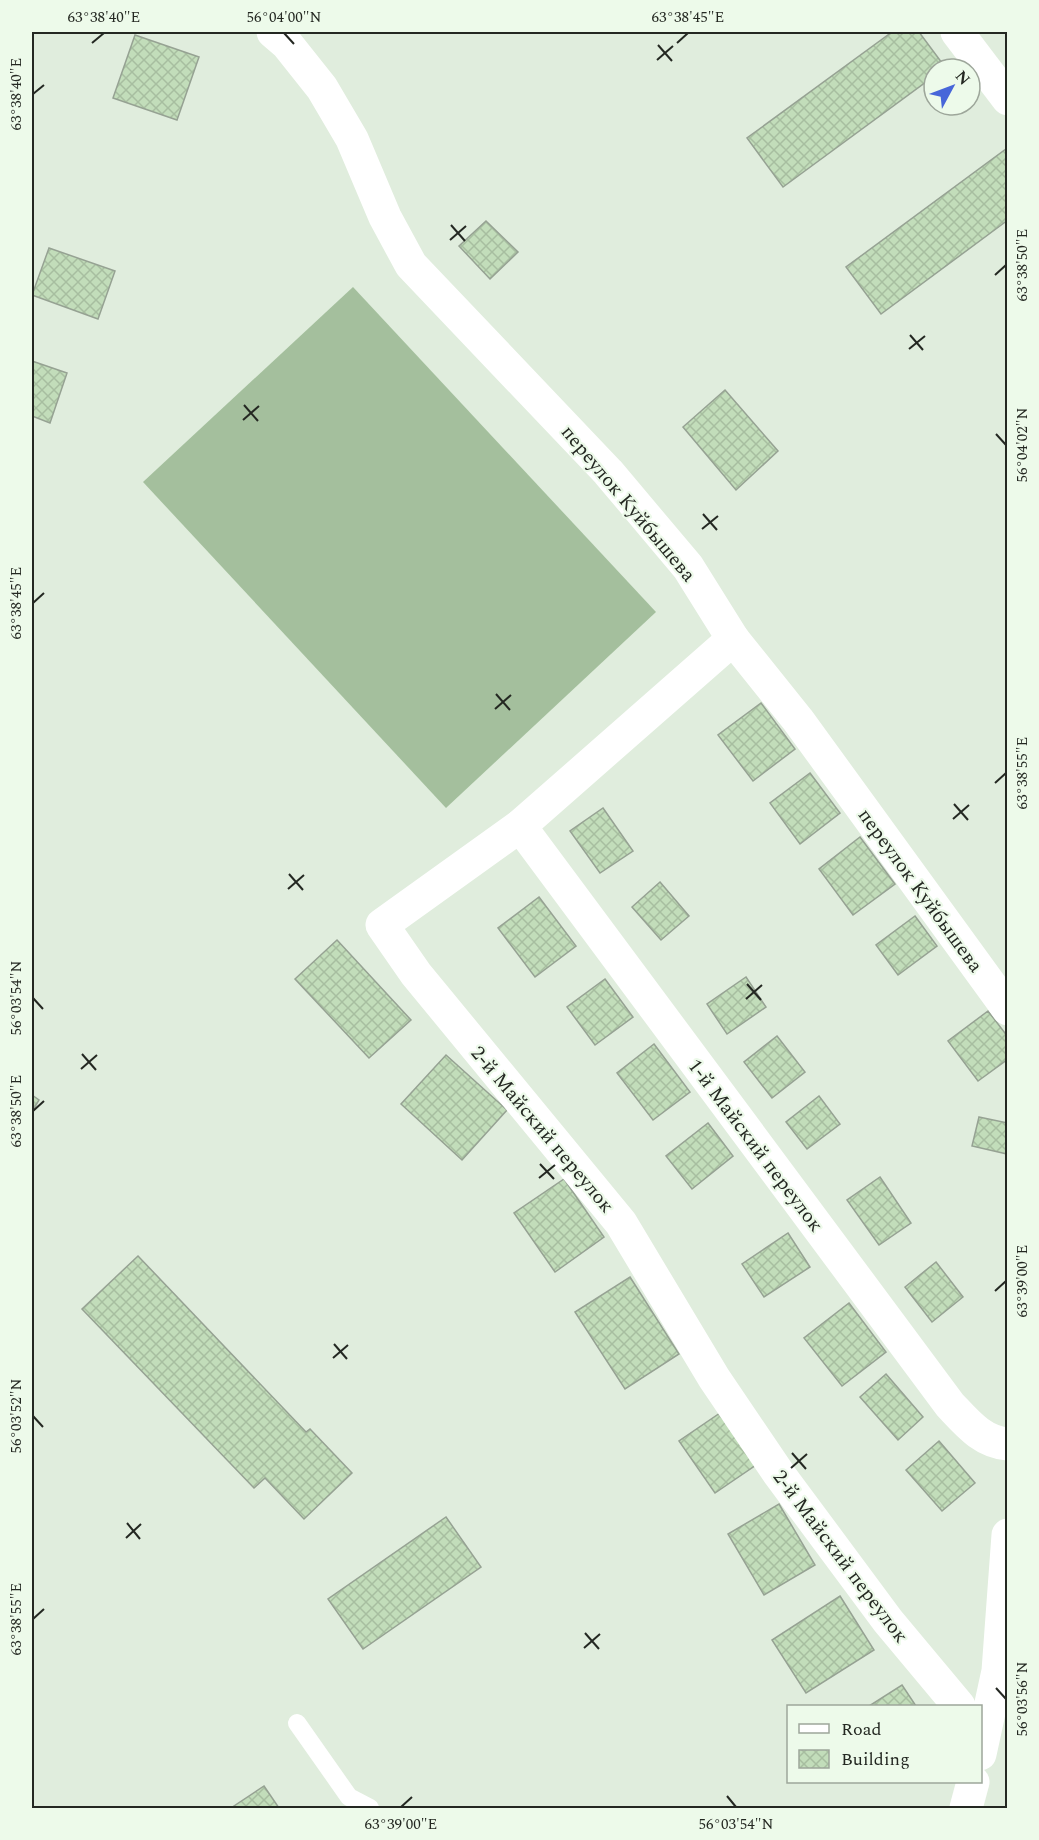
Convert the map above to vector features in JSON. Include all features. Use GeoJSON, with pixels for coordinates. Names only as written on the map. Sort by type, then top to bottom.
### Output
{"type":"FeatureCollection","features":[{"type":"Feature","properties":{"kind":"street","name":"переулок Куйбышева"},"geometry":{"type":"LineString","coordinates":[[273,32],[287,44],[322,88],[352,139],[385,217],[411,265],[608,472],[688,567],[733,639],[798,720],[1008,1009]]}},
{"type":"Feature","properties":{"kind":"street"},"geometry":{"type":"LineString","coordinates":[[957,32],[1008,99]]}},
{"type":"Feature","properties":{"kind":"street","name":"2-й Майский переулок"},"geometry":{"type":"LineString","coordinates":[[733,639],[520,826],[382,925],[416,974],[621,1223],[714,1378],[779,1474],[888,1621],[957,1705]]}},
{"type":"Feature","properties":{"kind":"street","name":"1-й Майский переулок"},"geometry":{"type":"LineString","coordinates":[[520,826],[950,1405],[973,1429],[993,1443],[1008,1444]]}},
{"type":"Feature","properties":{"kind":"street"},"geometry":{"type":"LineString","coordinates":[[989,1732],[998,1671],[1008,1535]]}},
{"type":"Feature","properties":{"kind":"street"},"geometry":{"type":"LineString","coordinates":[[966,1809],[973,1783]]}},
{"type":"Feature","properties":{"kind":"lane"},"geometry":{"type":"LineString","coordinates":[[297,1723],[349,1797],[370,1809]]}},
{"type":"Feature","properties":{"kind":"green space"},"geometry":{"type":"Polygon","coordinates":[[[353,287],[656,612],[446,808],[143,482],[353,287]]]}},
{"type":"Feature","properties":{"kind":"building"},"geometry":{"type":"Polygon","coordinates":[[[892,32],[919,32],[938,57],[922,57],[922,85],[783,187],[747,138],[892,32]]]}},
{"type":"Feature","properties":{"kind":"building"},"geometry":{"type":"Polygon","coordinates":[[[135,35],[199,57],[177,120],[113,98],[135,35]]]}},
{"type":"Feature","properties":{"kind":"building"},"geometry":{"type":"Polygon","coordinates":[[[1006,149],[1008,220],[881,314],[846,267],[1006,149]]]}},
{"type":"Feature","properties":{"kind":"building"},"geometry":{"type":"Polygon","coordinates":[[[486,221],[518,252],[490,279],[459,246],[486,221]]]}},
{"type":"Feature","properties":{"kind":"building"},"geometry":{"type":"Polygon","coordinates":[[[49,248],[115,271],[98,319],[32,295],[49,248]]]}},
{"type":"Feature","properties":{"kind":"building"},"geometry":{"type":"Polygon","coordinates":[[[32,361],[67,373],[50,423],[32,416],[32,361]]]}},
{"type":"Feature","properties":{"kind":"building"},"geometry":{"type":"Polygon","coordinates":[[[725,390],[778,451],[736,490],[683,427],[725,390]]]}},
{"type":"Feature","properties":{"kind":"building"},"geometry":{"type":"Polygon","coordinates":[[[761,703],[795,749],[753,781],[718,735],[761,703]]]}},
{"type":"Feature","properties":{"kind":"building"},"geometry":{"type":"Polygon","coordinates":[[[810,773],[840,813],[800,844],[770,803],[810,773]]]}},
{"type":"Feature","properties":{"kind":"building"},"geometry":{"type":"Polygon","coordinates":[[[603,808],[633,851],[600,873],[570,831],[603,808]]]}},
{"type":"Feature","properties":{"kind":"building"},"geometry":{"type":"Polygon","coordinates":[[[860,837],[895,884],[853,915],[819,869],[860,837]]]}},
{"type":"Feature","properties":{"kind":"building"},"geometry":{"type":"Polygon","coordinates":[[[660,882],[689,916],[661,940],[632,907],[660,882]]]}},
{"type":"Feature","properties":{"kind":"building"},"geometry":{"type":"Polygon","coordinates":[[[539,897],[576,946],[535,977],[498,928],[539,897]]]}},
{"type":"Feature","properties":{"kind":"building"},"geometry":{"type":"Polygon","coordinates":[[[915,916],[937,946],[898,975],[876,945],[915,916]]]}},
{"type":"Feature","properties":{"kind":"building"},"geometry":{"type":"Polygon","coordinates":[[[337,940],[411,1020],[369,1058],[295,979],[337,940]]]}},
{"type":"Feature","properties":{"kind":"building"},"geometry":{"type":"Polygon","coordinates":[[[746,977],[766,1007],[727,1034],[707,1004],[746,977]]]}},
{"type":"Feature","properties":{"kind":"building"},"geometry":{"type":"Polygon","coordinates":[[[605,979],[633,1017],[595,1045],[567,1007],[605,979]]]}},
{"type":"Feature","properties":{"kind":"building"},"geometry":{"type":"Polygon","coordinates":[[[988,1011],[1008,1037],[1008,1059],[978,1081],[948,1041],[988,1011]]]}},
{"type":"Feature","properties":{"kind":"building"},"geometry":{"type":"Polygon","coordinates":[[[777,1036],[805,1072],[772,1098],[744,1062],[777,1036]]]}},
{"type":"Feature","properties":{"kind":"building"},"geometry":{"type":"Polygon","coordinates":[[[654,1044],[690,1092],[653,1120],[617,1073],[654,1044]]]}},
{"type":"Feature","properties":{"kind":"building"},"geometry":{"type":"Polygon","coordinates":[[[446,1055],[507,1110],[462,1160],[401,1104],[446,1055]]]}},
{"type":"Feature","properties":{"kind":"building"},"geometry":{"type":"Polygon","coordinates":[[[32,1095],[39,1100],[32,1112],[32,1095]]]}},
{"type":"Feature","properties":{"kind":"building"},"geometry":{"type":"Polygon","coordinates":[[[819,1096],[840,1124],[807,1149],[786,1122],[819,1096]]]}},
{"type":"Feature","properties":{"kind":"building"},"geometry":{"type":"Polygon","coordinates":[[[979,1117],[1008,1123],[1007,1154],[972,1146],[979,1117]]]}},
{"type":"Feature","properties":{"kind":"building"},"geometry":{"type":"Polygon","coordinates":[[[708,1123],[733,1156],[692,1189],[666,1156],[708,1123]]]}},
{"type":"Feature","properties":{"kind":"building"},"geometry":{"type":"Polygon","coordinates":[[[880,1177],[911,1223],[879,1245],[847,1200],[880,1177]]]}},
{"type":"Feature","properties":{"kind":"building"},"geometry":{"type":"Polygon","coordinates":[[[564,1179],[604,1237],[555,1272],[514,1213],[564,1179]]]}},
{"type":"Feature","properties":{"kind":"building"},"geometry":{"type":"Polygon","coordinates":[[[788,1233],[810,1267],[764,1297],[742,1264],[788,1233]]]}},
{"type":"Feature","properties":{"kind":"building"},"geometry":{"type":"Polygon","coordinates":[[[138,1256],[306,1432],[310,1429],[352,1473],[304,1519],[265,1478],[254,1488],[82,1309],[138,1256]]]}},
{"type":"Feature","properties":{"kind":"building"},"geometry":{"type":"Polygon","coordinates":[[[936,1262],[963,1297],[932,1322],[905,1287],[936,1262]]]}},
{"type":"Feature","properties":{"kind":"building"},"geometry":{"type":"Polygon","coordinates":[[[630,1277],[679,1354],[625,1389],[575,1312],[630,1277]]]}},
{"type":"Feature","properties":{"kind":"building"},"geometry":{"type":"Polygon","coordinates":[[[849,1303],[886,1352],[842,1386],[804,1338],[849,1303]]]}},
{"type":"Feature","properties":{"kind":"building"},"geometry":{"type":"Polygon","coordinates":[[[886,1374],[923,1417],[898,1440],[860,1397],[886,1374]]]}},
{"type":"Feature","properties":{"kind":"building"},"geometry":{"type":"Polygon","coordinates":[[[720,1413],[756,1465],[715,1493],[679,1441],[720,1413]]]}},
{"type":"Feature","properties":{"kind":"building"},"geometry":{"type":"Polygon","coordinates":[[[939,1441],[975,1483],[942,1511],[906,1470],[939,1441]]]}},
{"type":"Feature","properties":{"kind":"building"},"geometry":{"type":"Polygon","coordinates":[[[779,1504],[815,1565],[764,1595],[728,1534],[779,1504]]]}},
{"type":"Feature","properties":{"kind":"building"},"geometry":{"type":"Polygon","coordinates":[[[446,1517],[481,1567],[363,1649],[328,1599],[446,1517]]]}},
{"type":"Feature","properties":{"kind":"building"},"geometry":{"type":"Polygon","coordinates":[[[840,1596],[874,1650],[806,1693],[772,1640],[840,1596]]]}},
{"type":"Feature","properties":{"kind":"building"},"geometry":{"type":"Polygon","coordinates":[[[902,1685],[915,1705],[871,1705],[902,1685]]]}},
{"type":"Feature","properties":{"kind":"building"},"geometry":{"type":"Polygon","coordinates":[[[264,1786],[279,1808],[231,1808],[264,1786]]]}}]}
